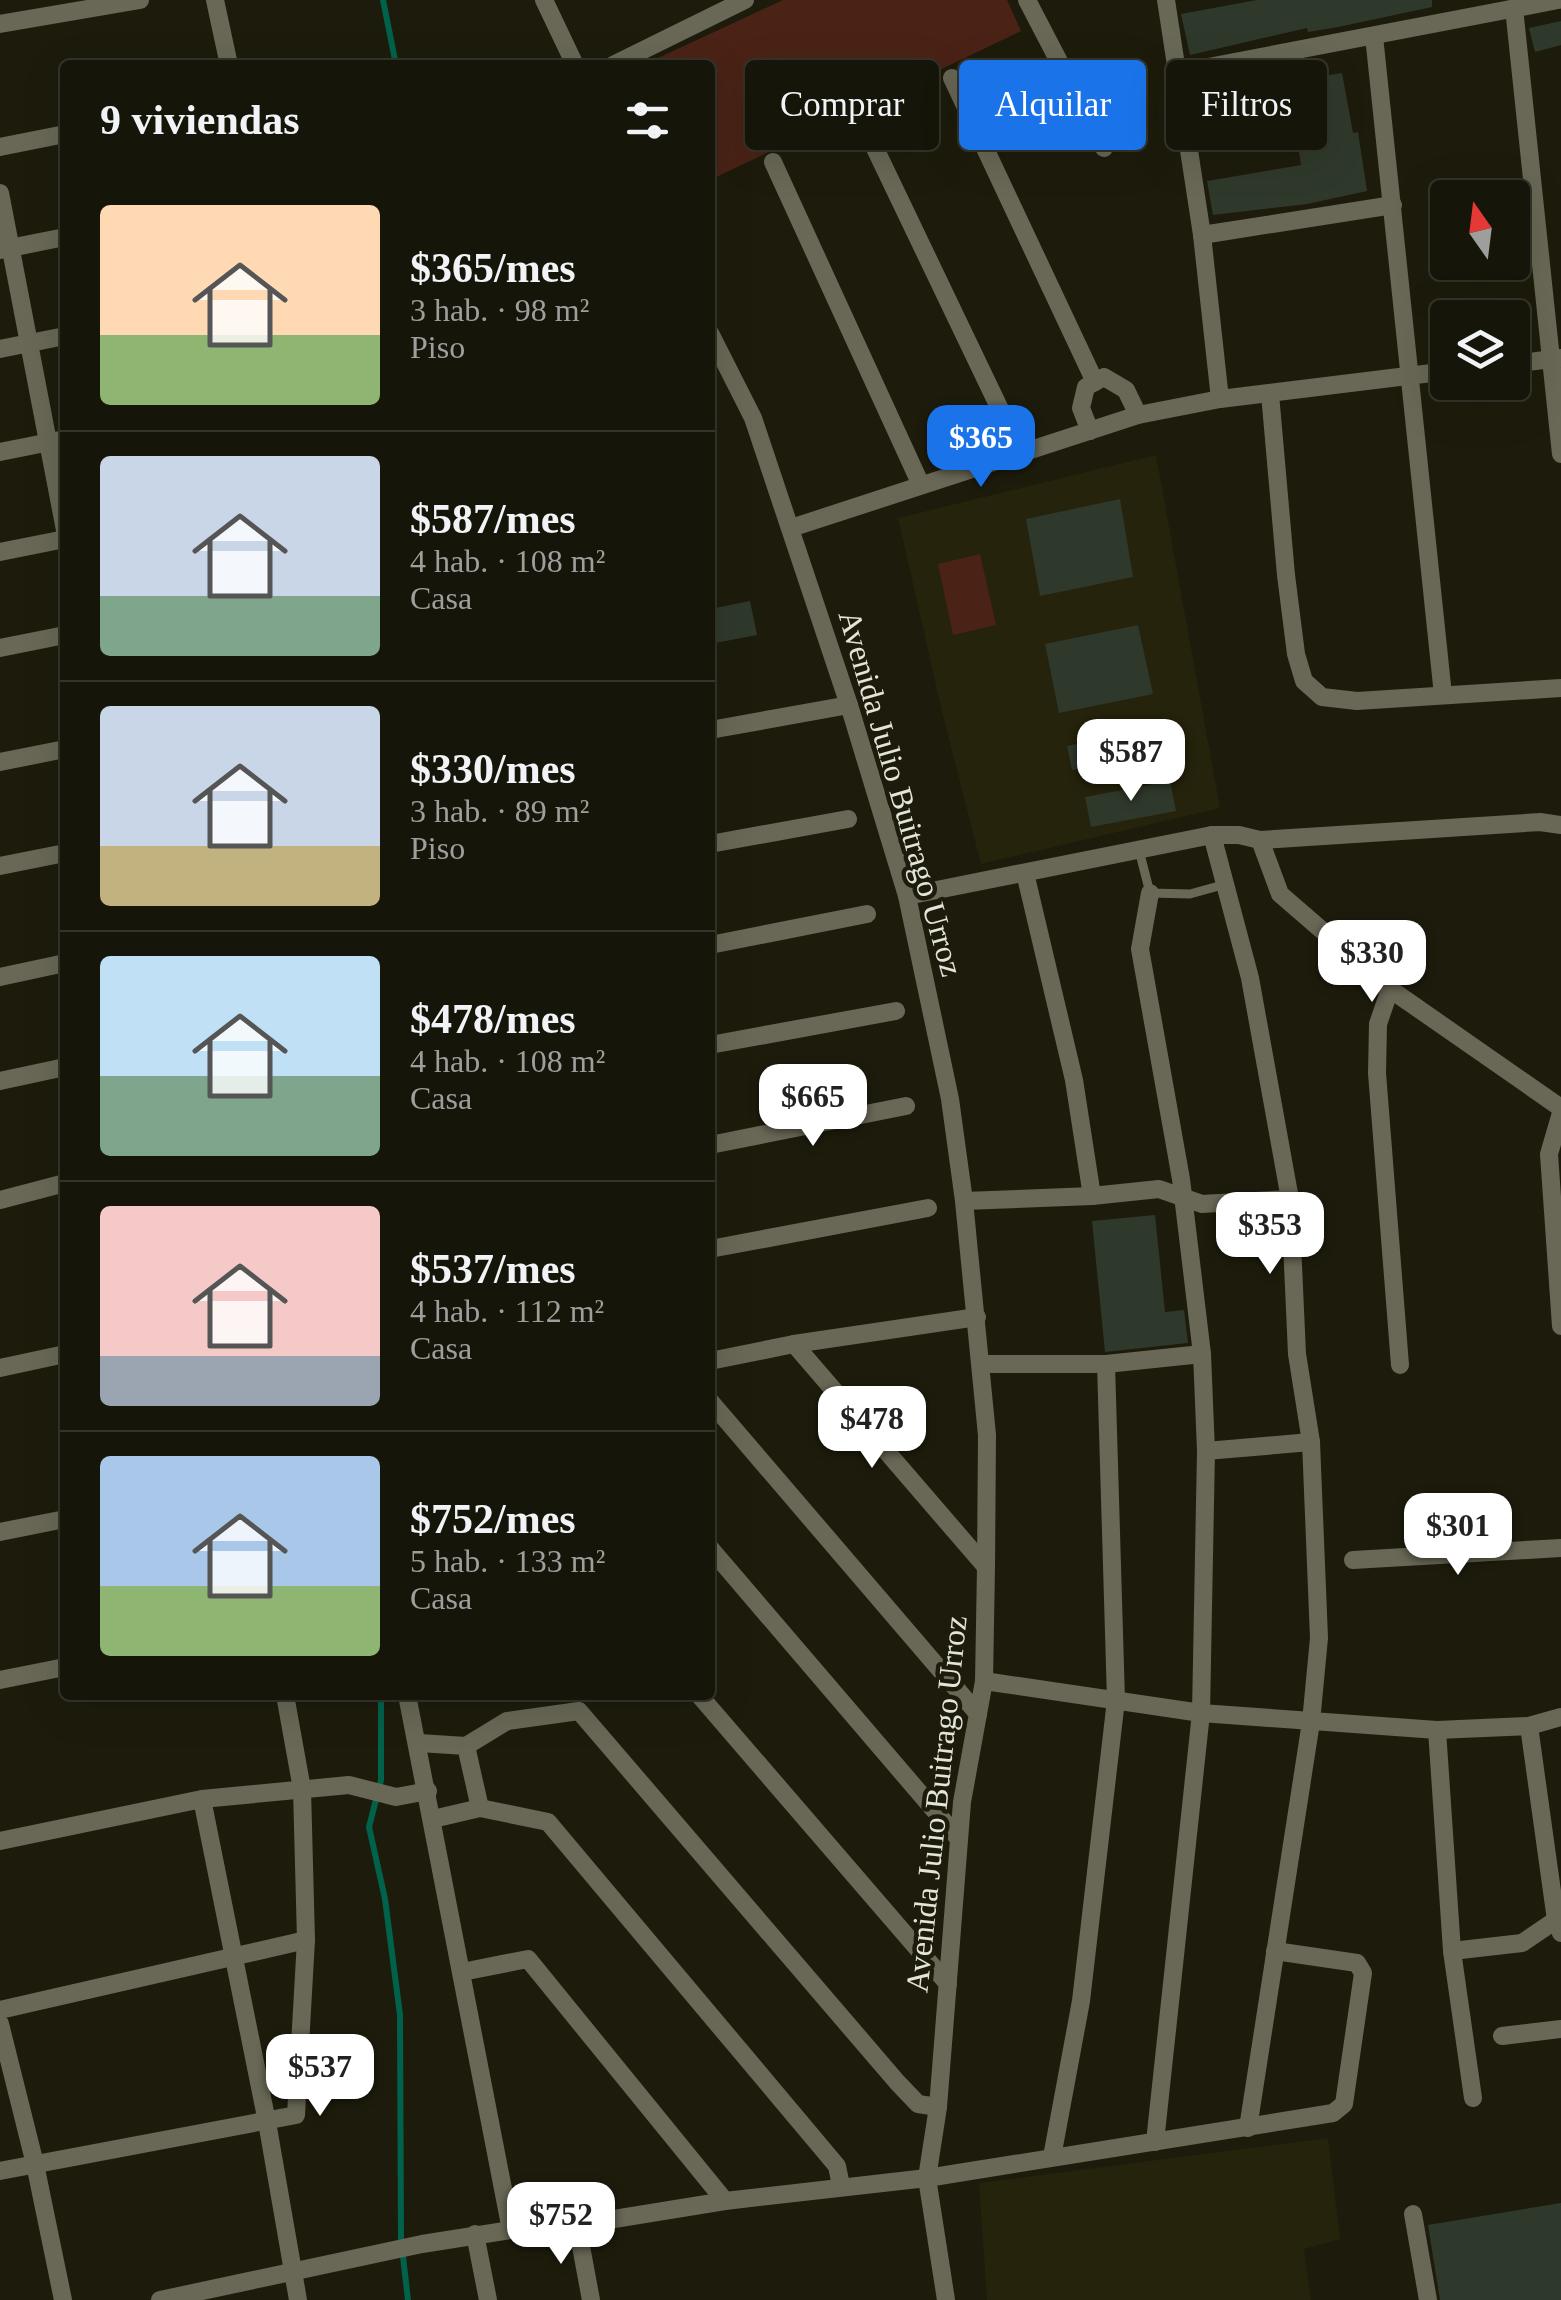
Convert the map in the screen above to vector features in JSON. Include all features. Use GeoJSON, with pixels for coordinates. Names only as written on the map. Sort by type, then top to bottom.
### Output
{"type":"FeatureCollection","features":[{"type":"Feature","properties":{"kind":"street"},"geometry":{"type":"LineString","coordinates":[[0,24],[45,8],[140,0]]}},
{"type":"Feature","properties":{"kind":"street"},"geometry":{"type":"LineString","coordinates":[[216,0],[228,60]]}},
{"type":"Feature","properties":{"kind":"street"},"geometry":{"type":"LineString","coordinates":[[544,0],[573,60]]}},
{"type":"Feature","properties":{"kind":"street"},"geometry":{"type":"LineString","coordinates":[[698,0],[707,18]]}},
{"type":"Feature","properties":{"kind":"street"},"geometry":{"type":"LineString","coordinates":[[623,60],[744,0]]}},
{"type":"Feature","properties":{"kind":"street"},"geometry":{"type":"LineString","coordinates":[[1027,0],[1058,60]]}},
{"type":"Feature","properties":{"kind":"street"},"geometry":{"type":"LineString","coordinates":[[1166,0],[1176,60]]}},
{"type":"Feature","properties":{"kind":"street"},"geometry":{"type":"LineString","coordinates":[[1250,60],[1558,0]]}},
{"type":"Feature","properties":{"kind":"street"},"geometry":{"type":"LineString","coordinates":[[1514,8],[1556,359],[1561,454]]}},
{"type":"Feature","properties":{"kind":"street"},"geometry":{"type":"LineString","coordinates":[[1374,36],[1444,695]]}},
{"type":"Feature","properties":{"kind":"street"},"geometry":{"type":"LineString","coordinates":[[952,78],[1095,382]]}},
{"type":"Feature","properties":{"kind":"street"},"geometry":{"type":"LineString","coordinates":[[0,147],[60,135]]}},
{"type":"Feature","properties":{"kind":"street"},"geometry":{"type":"LineString","coordinates":[[876,150],[1021,452]]}},
{"type":"Feature","properties":{"kind":"street"},"geometry":{"type":"LineString","coordinates":[[1189,150],[1220,399]]}},
{"type":"Feature","properties":{"kind":"street"},"geometry":{"type":"LineString","coordinates":[[773,162],[920,485]]}},
{"type":"Feature","properties":{"kind":"street"},"geometry":{"type":"LineString","coordinates":[[0,193],[5,249],[57,440],[60,474]]}},
{"type":"Feature","properties":{"kind":"street"},"geometry":{"type":"LineString","coordinates":[[1202,236],[1393,205]]}},
{"type":"Feature","properties":{"kind":"street"},"geometry":{"type":"LineString","coordinates":[[5,249],[60,239]]}},
{"type":"Feature","properties":{"kind":"street"},"geometry":{"type":"LineString","coordinates":[[0,349],[60,337]]}},
{"type":"Feature","properties":{"kind":"street","name":"Avenida Julio Buitrago Urroz"},"geometry":{"type":"LineString","coordinates":[[715,343],[754,418],[907,896],[950,1099],[964,1201],[987,1434],[986,1567],[984,1681],[959,1840],[938,2107],[927,2178],[945,2298]]}},
{"type":"Feature","properties":{"kind":"street"},"geometry":{"type":"LineString","coordinates":[[1530,362],[1556,359]]}},
{"type":"Feature","properties":{"kind":"street"},"geometry":{"type":"LineString","coordinates":[[791,528],[1138,416],[1220,399],[1430,373]]}},
{"type":"Feature","properties":{"kind":"street"},"geometry":{"type":"LineString","coordinates":[[1090,431],[1081,408],[1086,387],[1104,377],[1126,390],[1138,416]]}},
{"type":"Feature","properties":{"kind":"street"},"geometry":{"type":"LineString","coordinates":[[1270,394],[1286,575],[1296,654],[1304,682],[1322,697],[1357,701],[1561,688]]}},
{"type":"Feature","properties":{"kind":"street"},"geometry":{"type":"LineString","coordinates":[[0,452],[57,440]]}},
{"type":"Feature","properties":{"kind":"street"},"geometry":{"type":"LineString","coordinates":[[0,552],[60,540]]}},
{"type":"Feature","properties":{"kind":"street"},"geometry":{"type":"LineString","coordinates":[[0,648],[60,636]]}},
{"type":"Feature","properties":{"kind":"street"},"geometry":{"type":"LineString","coordinates":[[715,729],[849,705]]}},
{"type":"Feature","properties":{"kind":"street"},"geometry":{"type":"LineString","coordinates":[[0,762],[60,750]]}},
{"type":"Feature","properties":{"kind":"street"},"geometry":{"type":"LineString","coordinates":[[715,843],[848,819]]}},
{"type":"Feature","properties":{"kind":"street"},"geometry":{"type":"LineString","coordinates":[[907,896],[1212,835],[1260,840],[1540,822],[1561,825]]}},
{"type":"Feature","properties":{"kind":"street"},"geometry":{"type":"LineString","coordinates":[[1212,835],[1250,978],[1290,1199],[1298,1354],[1311,1442],[1318,1638],[1310,1722],[1248,2128]]}},
{"type":"Feature","properties":{"kind":"street"},"geometry":{"type":"LineString","coordinates":[[1260,840],[1280,894],[1390,989],[1561,1110],[1549,1154],[1561,1326]]}},
{"type":"Feature","properties":{"kind":"street"},"geometry":{"type":"LineString","coordinates":[[0,866],[60,854]]}},
{"type":"Feature","properties":{"kind":"street"},"geometry":{"type":"LineString","coordinates":[[1025,873],[1074,1080],[1092,1196]]}},
{"type":"Feature","properties":{"kind":"street"},"geometry":{"type":"LineString","coordinates":[[1150,893],[1140,949],[1183,1196],[1202,1354],[1206,1450],[1201,1713],[1155,2142]]}},
{"type":"Feature","properties":{"kind":"street"},"geometry":{"type":"LineString","coordinates":[[715,944],[867,914]]}},
{"type":"Feature","properties":{"kind":"street"},"geometry":{"type":"LineString","coordinates":[[0,977],[60,963]]}},
{"type":"Feature","properties":{"kind":"street"},"geometry":{"type":"LineString","coordinates":[[1390,989],[1378,1024],[1377,1073],[1400,1366]]}},
{"type":"Feature","properties":{"kind":"street"},"geometry":{"type":"LineString","coordinates":[[715,1044],[896,1011]]}},
{"type":"Feature","properties":{"kind":"street"},"geometry":{"type":"LineString","coordinates":[[0,1081],[60,1069]]}},
{"type":"Feature","properties":{"kind":"street"},"geometry":{"type":"LineString","coordinates":[[715,1144],[906,1106]]}},
{"type":"Feature","properties":{"kind":"street"},"geometry":{"type":"LineString","coordinates":[[0,1200],[60,1183]]}},
{"type":"Feature","properties":{"kind":"street"},"geometry":{"type":"LineString","coordinates":[[964,1201],[1159,1189],[1202,1204],[1290,1199]]}},
{"type":"Feature","properties":{"kind":"street"},"geometry":{"type":"LineString","coordinates":[[715,1248],[928,1208]]}},
{"type":"Feature","properties":{"kind":"street"},"geometry":{"type":"LineString","coordinates":[[715,1360],[977,1317]]}},
{"type":"Feature","properties":{"kind":"street"},"geometry":{"type":"LineString","coordinates":[[794,1344],[986,1567]]}},
{"type":"Feature","properties":{"kind":"street"},"geometry":{"type":"LineString","coordinates":[[981,1364],[1106,1364],[1202,1354]]}},
{"type":"Feature","properties":{"kind":"street"},"geometry":{"type":"LineString","coordinates":[[0,1368],[60,1355]]}},
{"type":"Feature","properties":{"kind":"street"},"geometry":{"type":"LineString","coordinates":[[1052,2157],[1081,2000],[1116,1700],[1106,1364]]}},
{"type":"Feature","properties":{"kind":"street"},"geometry":{"type":"LineString","coordinates":[[715,1407],[978,1714]]}},
{"type":"Feature","properties":{"kind":"street"},"geometry":{"type":"LineString","coordinates":[[1206,1450],[1311,1442]]}},
{"type":"Feature","properties":{"kind":"street"},"geometry":{"type":"LineString","coordinates":[[0,1532],[60,1521]]}},
{"type":"Feature","properties":{"kind":"street"},"geometry":{"type":"LineString","coordinates":[[1353,1560],[1561,1548]]}},
{"type":"Feature","properties":{"kind":"street"},"geometry":{"type":"LineString","coordinates":[[715,1554],[959,1840]]}},
{"type":"Feature","properties":{"kind":"street"},"geometry":{"type":"LineString","coordinates":[[0,1680],[60,1668]]}},
{"type":"Feature","properties":{"kind":"street"},"geometry":{"type":"LineString","coordinates":[[984,1681],[1201,1713],[1436,1730],[1529,1726],[1561,1716]]}},
{"type":"Feature","properties":{"kind":"street"},"geometry":{"type":"LineString","coordinates":[[0,2171],[296,2115],[306,1940],[302,1789],[286,1700]]}},
{"type":"Feature","properties":{"kind":"street"},"geometry":{"type":"LineString","coordinates":[[409,1700],[511,2230]]}},
{"type":"Feature","properties":{"kind":"street"},"geometry":{"type":"LineString","coordinates":[[702,1700],[948,1984]]}},
{"type":"Feature","properties":{"kind":"street"},"geometry":{"type":"LineString","coordinates":[[419,1743],[466,1746],[507,1721],[579,1711],[897,2082],[918,2104],[938,2107]]}},
{"type":"Feature","properties":{"kind":"street"},"geometry":{"type":"LineString","coordinates":[[1452,1951],[1522,1944],[1558,1926],[1555,1867],[1529,1726]]}},
{"type":"Feature","properties":{"kind":"street"},"geometry":{"type":"LineString","coordinates":[[1436,1730],[1452,1951],[1474,2098]]}},
{"type":"Feature","properties":{"kind":"street"},"geometry":{"type":"LineString","coordinates":[[466,1746],[480,1808]]}},
{"type":"Feature","properties":{"kind":"street"},"geometry":{"type":"LineString","coordinates":[[0,1842],[202,1799],[349,1785],[396,1797],[428,1791]]}},
{"type":"Feature","properties":{"kind":"street"},"geometry":{"type":"LineString","coordinates":[[202,1799],[267,2122],[298,2300]]}},
{"type":"Feature","properties":{"kind":"street"},"geometry":{"type":"LineString","coordinates":[[434,1818],[480,1808],[548,1822],[836,2166],[841,2186]]}},
{"type":"Feature","properties":{"kind":"street"},"geometry":{"type":"LineString","coordinates":[[0,2010],[306,1940]]}},
{"type":"Feature","properties":{"kind":"street"},"geometry":{"type":"LineString","coordinates":[[160,2300],[475,2234],[577,2225],[724,2201],[927,2178],[1333,2114],[1344,2104],[1364,1978],[1360,1966],[1275,1951]]}},
{"type":"Feature","properties":{"kind":"street"},"geometry":{"type":"LineString","coordinates":[[462,1972],[528,1958],[724,2201]]}},
{"type":"Feature","properties":{"kind":"street"},"geometry":{"type":"LineString","coordinates":[[0,2024],[64,2300]]}},
{"type":"Feature","properties":{"kind":"street"},"geometry":{"type":"LineString","coordinates":[[1502,2036],[1561,2029]]}},
{"type":"Feature","properties":{"kind":"street"},"geometry":{"type":"LineString","coordinates":[[1413,2214],[1428,2300]]}},
{"type":"Feature","properties":{"kind":"street"},"geometry":{"type":"LineString","coordinates":[[577,2225],[591,2300]]}},
{"type":"Feature","properties":{"kind":"street"},"geometry":{"type":"LineString","coordinates":[[475,2234],[488,2300]]}},
{"type":"Feature","properties":{"kind":"street"},"geometry":{"type":"LineString","coordinates":[[925,2300],[945,2298]]}},
{"type":"Feature","properties":{"kind":"lane"},"geometry":{"type":"LineString","coordinates":[[1139,850],[1150,893],[1190,894],[1226,884]]}},
{"type":"Feature","properties":{"kind":"shaded area"},"geometry":{"type":"Polygon","coordinates":[[[783,0],[1007,0],[1021,31],[939,70],[939,60],[745,60],[745,150],[773,150],[715,178],[715,60],[654,60],[783,0]]]}},
{"type":"Feature","properties":{"kind":"shaded area"},"geometry":{"type":"Polygon","coordinates":[[[1156,455],[1220,808],[981,864],[898,518],[1156,455]]]}},
{"type":"Feature","properties":{"kind":"shaded area"},"geometry":{"type":"Polygon","coordinates":[[[980,554],[996,625],[953,635],[938,564],[980,554]]]}},
{"type":"Feature","properties":{"kind":"shaded area"},"geometry":{"type":"Polygon","coordinates":[[[1328,2138],[1340,2239],[1304,2249],[1311,2300],[987,2300],[979,2183],[1328,2138]]]}},
{"type":"Feature","properties":{"kind":"building"},"geometry":{"type":"Polygon","coordinates":[[[1257,0],[1432,0],[1432,7],[1338,27],[1308,32],[1307,28],[1190,55],[1181,14],[1257,0]]]}},
{"type":"Feature","properties":{"kind":"building"},"geometry":{"type":"Polygon","coordinates":[[[1561,21],[1561,45],[1535,52],[1529,28],[1561,21]]]}},
{"type":"Feature","properties":{"kind":"building"},"geometry":{"type":"Polygon","coordinates":[[[1342,73],[1353,133],[1358,132],[1367,191],[1307,204],[1213,215],[1207,181],[1301,165],[1299,150],[1327,150],[1327,75],[1342,73]]]}},
{"type":"Feature","properties":{"kind":"building"},"geometry":{"type":"Polygon","coordinates":[[[1120,499],[1133,577],[1040,596],[1026,519],[1120,499]]]}},
{"type":"Feature","properties":{"kind":"building"},"geometry":{"type":"Polygon","coordinates":[[[750,601],[757,635],[715,643],[715,608],[750,601]]]}},
{"type":"Feature","properties":{"kind":"building"},"geometry":{"type":"Polygon","coordinates":[[[1138,625],[1153,694],[1059,713],[1045,644],[1138,625]]]}},
{"type":"Feature","properties":{"kind":"building"},"geometry":{"type":"Polygon","coordinates":[[[1160,726],[1165,751],[1072,770],[1067,746],[1160,726]]]}},
{"type":"Feature","properties":{"kind":"building"},"geometry":{"type":"Polygon","coordinates":[[[1170,781],[1176,811],[1091,827],[1085,797],[1170,781]]]}},
{"type":"Feature","properties":{"kind":"building"},"geometry":{"type":"Polygon","coordinates":[[[1155,1215],[1165,1312],[1184,1310],[1188,1343],[1105,1352],[1092,1221],[1155,1215]]]}},
{"type":"Feature","properties":{"kind":"building"},"geometry":{"type":"Polygon","coordinates":[[[1561,2203],[1561,2300],[1440,2300],[1428,2225],[1561,2203]]]}},
{"type":"Feature","properties":{"kind":"waterway"},"geometry":{"type":"LineString","coordinates":[[383,0],[395,60]]}},
{"type":"Feature","properties":{"kind":"waterway"},"geometry":{"type":"LineString","coordinates":[[381,1700],[381,1780],[369,1827],[385,1899],[400,2015],[401,2239],[408,2300]]}}]}
